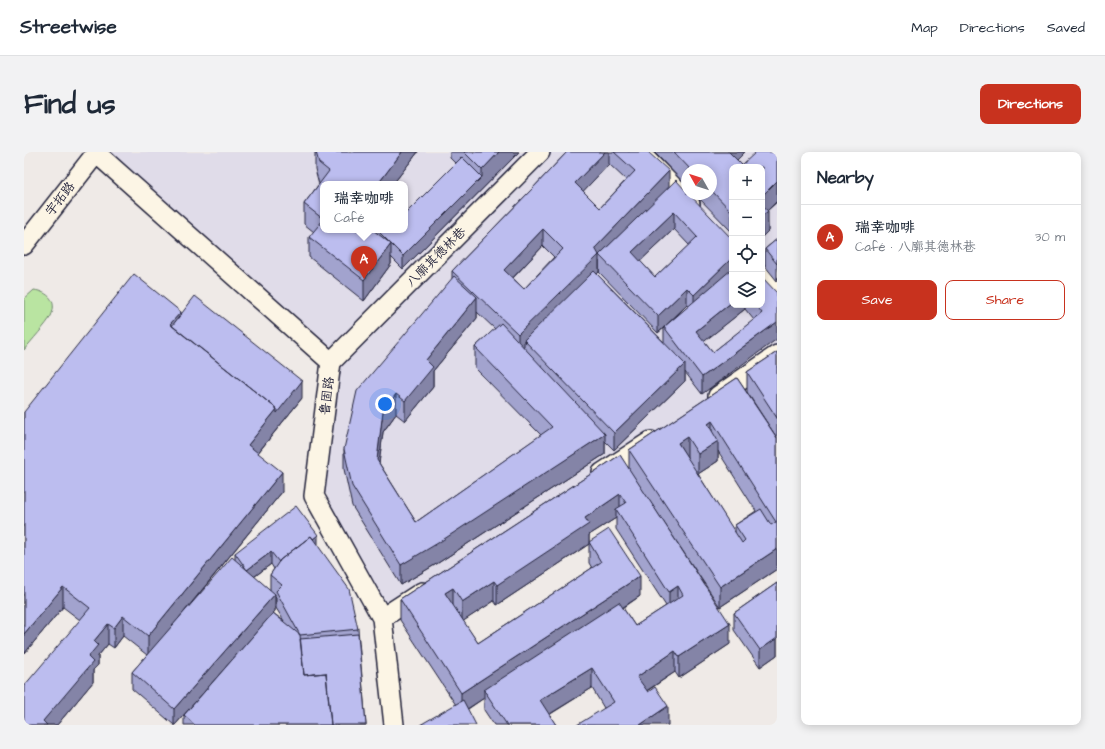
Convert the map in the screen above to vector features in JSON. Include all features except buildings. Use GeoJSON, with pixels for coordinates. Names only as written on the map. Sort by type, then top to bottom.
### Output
{"type":"FeatureCollection","features":[{"type":"Feature","properties":{"kind":"street","name":"鲁固路"},"geometry":{"type":"LineString","coordinates":[[96,152],[331,362],[314,496],[382,618],[394,725]]}},
{"type":"Feature","properties":{"kind":"street","name":"宇拓路"},"geometry":{"type":"LineString","coordinates":[[24,245],[96,152]]}},
{"type":"Feature","properties":{"kind":"street","name":"八廓其德林巷"},"geometry":{"type":"LineString","coordinates":[[331,362],[540,152]]}},
{"type":"Feature","properties":{"kind":"street"},"geometry":{"type":"LineString","coordinates":[[639,152],[705,218]]}},
{"type":"Feature","properties":{"kind":"street"},"geometry":{"type":"LineString","coordinates":[[765,279],[777,293]]}},
{"type":"Feature","properties":{"kind":"street"},"geometry":{"type":"LineString","coordinates":[[706,404],[777,355]]}},
{"type":"Feature","properties":{"kind":"street"},"geometry":{"type":"LineString","coordinates":[[588,483],[667,430]]}},
{"type":"Feature","properties":{"kind":"street"},"geometry":{"type":"LineString","coordinates":[[382,618],[435,583]]}},
{"type":"Feature","properties":{"kind":"shaded area"},"geometry":{"type":"Polygon","coordinates":[[[111,152],[777,152],[777,354],[382,618],[317,473],[331,362],[111,152]]]}},
{"type":"Feature","properties":{"kind":"green space"},"geometry":{"type":"Polygon","coordinates":[[[34,290],[44,293],[50,298],[53,311],[46,323],[24,350],[24,299],[34,290]]]}},
{"type":"Feature","properties":{"kind":"place","name":"瑞幸咖啡"},"geometry":{"type":"Point","coordinates":[364,279]}}]}
